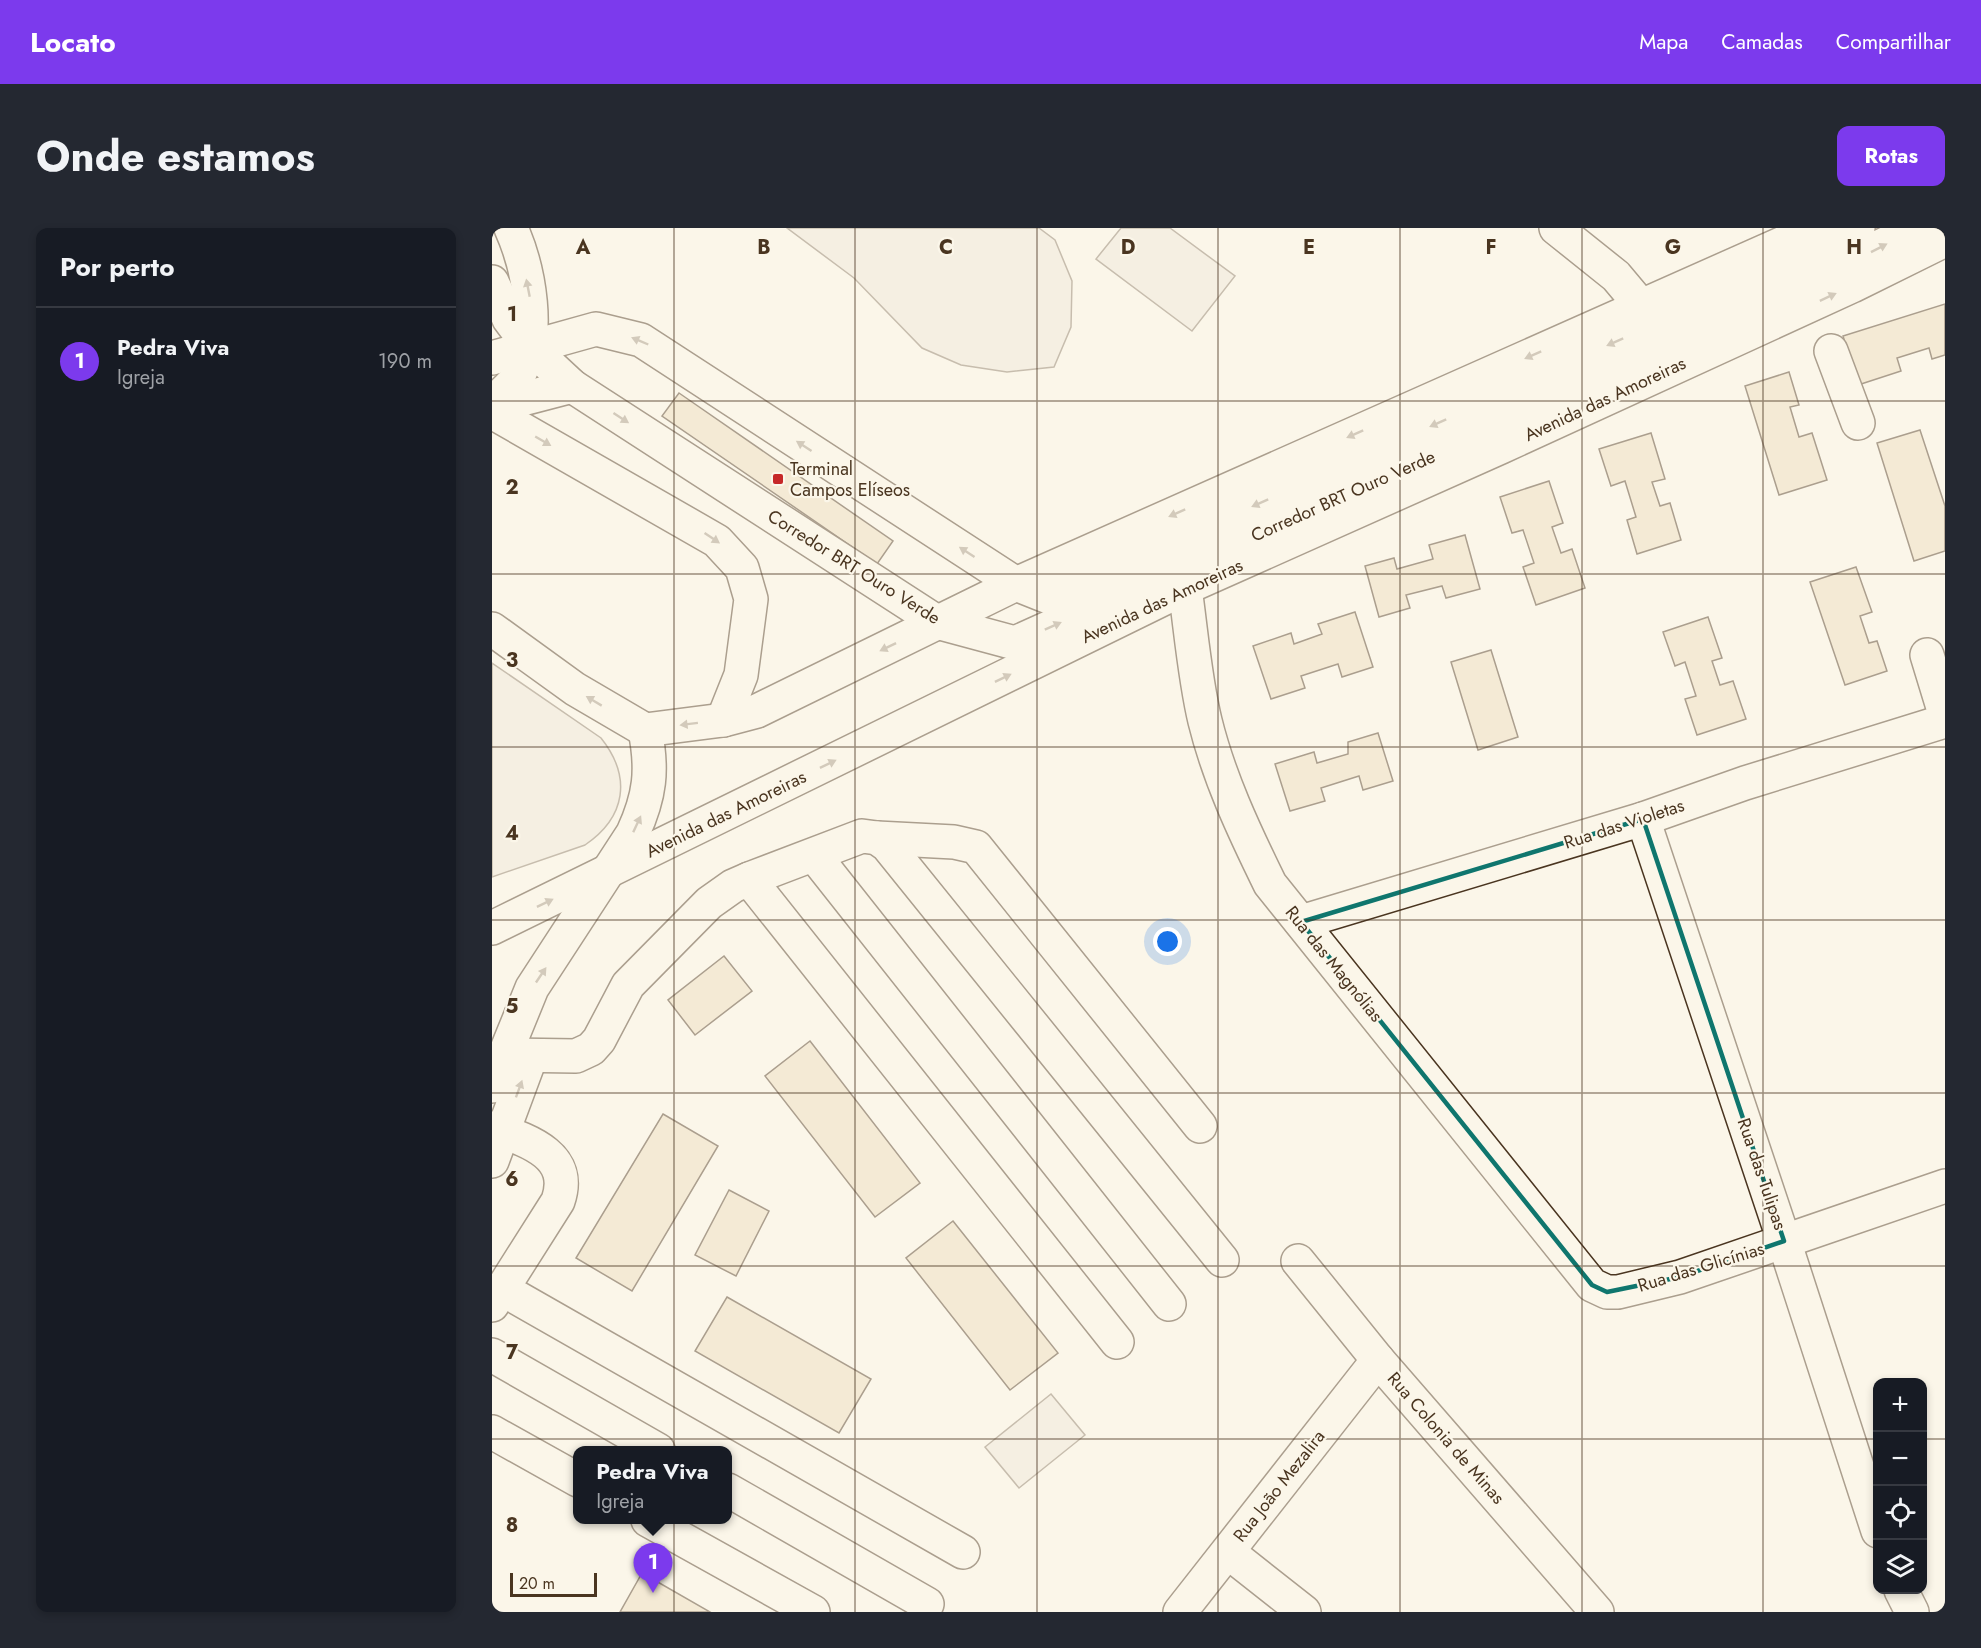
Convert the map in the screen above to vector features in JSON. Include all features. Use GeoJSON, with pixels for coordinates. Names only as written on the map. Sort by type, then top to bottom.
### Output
{"type":"FeatureCollection","features":[{"type":"Feature","properties":{"kind":"street"},"geometry":{"type":"LineString","coordinates":[[492,405],[518,377],[529,346],[531,301],[521,251],[511,228]]}},
{"type":"Feature","properties":{"kind":"street"},"geometry":{"type":"LineString","coordinates":[[1556,228],[1616,276],[1642,307]]}},
{"type":"Feature","properties":{"kind":"street"},"geometry":{"type":"LineString","coordinates":[[492,629],[575,689],[645,730],[723,720],[757,711],[1016,584],[1817,228]]}},
{"type":"Feature","properties":{"kind":"street","name":"Corredor BRT Ouro Verde"},"geometry":{"type":"LineString","coordinates":[[492,358],[596,329],[641,340],[1016,584],[1051,598],[1687,309],[1858,228]]}},
{"type":"Feature","properties":{"kind":"street","name":"Corredor BRT Ouro Verde"},"geometry":{"type":"LineString","coordinates":[[492,282],[509,319],[529,346],[572,386],[937,622],[1015,643],[1709,330],[1918,228]]}},
{"type":"Feature","properties":{"kind":"street","name":"Avenida das Amoreiras"},"geometry":{"type":"LineString","coordinates":[[492,928],[1185,588],[1852,286],[1945,240]]}},
{"type":"Feature","properties":{"kind":"street"},"geometry":{"type":"LineString","coordinates":[[1831,351],[1858,423]]}},
{"type":"Feature","properties":{"kind":"street"},"geometry":{"type":"LineString","coordinates":[[492,405],[572,386]]}},
{"type":"Feature","properties":{"kind":"street"},"geometry":{"type":"LineString","coordinates":[[492,412],[717,541],[742,568],[751,599],[748,635],[741,675],[723,720]]}},
{"type":"Feature","properties":{"kind":"street","name":"Rua das Magnólias"},"geometry":{"type":"LineString","coordinates":[[1185,588],[1205,720],[1226,789],[1243,830],[1270,884],[1592,1285]]}},
{"type":"Feature","properties":{"kind":"street"},"geometry":{"type":"LineString","coordinates":[[1927,655],[1945,714]]}},
{"type":"Feature","properties":{"kind":"street","name":"Rua das Violetas"},"geometry":{"type":"LineString","coordinates":[[1301,922],[1643,819],[1745,783],[1945,721]]}},
{"type":"Feature","properties":{"kind":"street"},"geometry":{"type":"LineString","coordinates":[[645,730],[650,773],[646,801],[633,833],[532,988],[496,1141],[540,1148],[555,1161],[560,1175],[561,1191],[558,1201],[497,1297],[963,1552]]}},
{"type":"Feature","properties":{"kind":"street","name":"Rua das Tulipas"},"geometry":{"type":"LineString","coordinates":[[1643,819],[1873,1516]]}},
{"type":"Feature","properties":{"kind":"street"},"geometry":{"type":"LineString","coordinates":[[517,1055],[576,1056],[591,1049],[599,1040],[609,1017],[628,985],[709,903],[733,886],[862,836],[954,842],[976,847],[1200,1126]]}},
{"type":"Feature","properties":{"kind":"street"},"geometry":{"type":"LineString","coordinates":[[877,838],[887,845],[1222,1260]]}},
{"type":"Feature","properties":{"kind":"street"},"geometry":{"type":"LineString","coordinates":[[814,855],[1169,1304]]}},
{"type":"Feature","properties":{"kind":"street"},"geometry":{"type":"LineString","coordinates":[[749,879],[1117,1342]]}},
{"type":"Feature","properties":{"kind":"street"},"geometry":{"type":"LineString","coordinates":[[492,1086],[517,1055]]}},
{"type":"Feature","properties":{"kind":"street","name":"Rua das Glicínias"},"geometry":{"type":"LineString","coordinates":[[1592,1285],[1607,1292],[1640,1288],[1680,1277],[1945,1186]]}},
{"type":"Feature","properties":{"kind":"street","name":"Rua Colonia de Minas"},"geometry":{"type":"LineString","coordinates":[[1298,1261],[1378,1360],[1597,1612]]}},
{"type":"Feature","properties":{"kind":"street"},"geometry":{"type":"LineString","coordinates":[[492,1355],[651,1446]]}},
{"type":"Feature","properties":{"kind":"street","name":"Rua João Mezalira"},"geometry":{"type":"LineString","coordinates":[[1180,1612],[1378,1360]]}},
{"type":"Feature","properties":{"kind":"street"},"geometry":{"type":"LineString","coordinates":[[492,1432],[573,1477]]}},
{"type":"Feature","properties":{"kind":"street"},"geometry":{"type":"LineString","coordinates":[[732,1492],[927,1604]]}},
{"type":"Feature","properties":{"kind":"street"},"geometry":{"type":"LineString","coordinates":[[655,1524],[813,1612]]}},
{"type":"Feature","properties":{"kind":"street"},"geometry":{"type":"LineString","coordinates":[[1228,1552],[1304,1612]]}},
{"type":"Feature","properties":{"kind":"street"},"geometry":{"type":"LineString","coordinates":[[1903,1594],[1912,1612]]}},
{"type":"Feature","properties":{"kind":"highlighted area"},"geometry":{"type":"Polygon","coordinates":[[[1643,819],[1784,1241],[1680,1277],[1607,1292],[1592,1285],[1301,922],[1643,819]]]}},
{"type":"Feature","properties":{"kind":"shaded area"},"geometry":{"type":"Polygon","coordinates":[[[787,228],[1039,228],[1055,240],[1072,281],[1071,327],[1054,367],[1007,372],[961,365],[922,348],[854,278],[787,228]]]}},
{"type":"Feature","properties":{"kind":"shaded area"},"geometry":{"type":"Polygon","coordinates":[[[1121,228],[1170,228],[1235,276],[1192,331],[1096,259],[1121,228]]]}},
{"type":"Feature","properties":{"kind":"shaded area"},"geometry":{"type":"Polygon","coordinates":[[[492,663],[601,738],[617,767],[620,796],[609,822],[585,845],[492,877],[492,663]]]}},
{"type":"Feature","properties":{"kind":"shaded area"},"geometry":{"type":"Polygon","coordinates":[[[1051,1394],[1085,1435],[1019,1488],[985,1447],[1051,1394]]]}},
{"type":"Feature","properties":{"kind":"building"},"geometry":{"type":"Polygon","coordinates":[[[1945,304],[1945,355],[1932,359],[1929,348],[1897,358],[1901,371],[1858,385],[1843,336],[1945,304]]]}},
{"type":"Feature","properties":{"kind":"building"},"geometry":{"type":"Polygon","coordinates":[[[1789,372],[1799,405],[1790,407],[1799,437],[1812,433],[1827,480],[1779,495],[1745,386],[1789,372]]]}},
{"type":"Feature","properties":{"kind":"building","name":"Terminal Campos Elíseos"},"geometry":{"type":"Polygon","coordinates":[[[679,393],[893,541],[877,564],[662,416],[679,393]]]}},
{"type":"Feature","properties":{"kind":"building"},"geometry":{"type":"Polygon","coordinates":[[[1920,430],[1945,506],[1945,551],[1914,561],[1877,443],[1920,430]]]}},
{"type":"Feature","properties":{"kind":"building"},"geometry":{"type":"Polygon","coordinates":[[[1651,433],[1665,479],[1652,482],[1660,506],[1670,503],[1681,540],[1637,554],[1627,520],[1636,517],[1625,481],[1611,486],[1599,449],[1651,433]]]}},
{"type":"Feature","properties":{"kind":"building"},"geometry":{"type":"Polygon","coordinates":[[[1549,481],[1563,523],[1552,527],[1561,553],[1572,549],[1585,588],[1536,605],[1523,567],[1534,563],[1523,530],[1512,533],[1500,497],[1549,481]]]}},
{"type":"Feature","properties":{"kind":"building"},"geometry":{"type":"Polygon","coordinates":[[[1465,535],[1480,589],[1446,598],[1442,586],[1406,595],[1410,608],[1379,617],[1365,566],[1394,558],[1397,569],[1433,559],[1429,545],[1465,535]]]}},
{"type":"Feature","properties":{"kind":"building"},"geometry":{"type":"Polygon","coordinates":[[[1856,567],[1872,612],[1860,616],[1869,643],[1877,641],[1887,671],[1845,685],[1810,582],[1856,567]]]}},
{"type":"Feature","properties":{"kind":"building"},"geometry":{"type":"Polygon","coordinates":[[[1355,612],[1373,667],[1342,677],[1338,664],[1301,676],[1305,688],[1271,699],[1253,646],[1291,633],[1294,644],[1322,634],[1318,624],[1355,612]]]}},
{"type":"Feature","properties":{"kind":"building"},"geometry":{"type":"Polygon","coordinates":[[[1708,617],[1722,658],[1712,661],[1720,685],[1733,681],[1746,719],[1697,735],[1685,699],[1696,696],[1685,662],[1675,666],[1663,632],[1708,617]]]}},
{"type":"Feature","properties":{"kind":"building"},"geometry":{"type":"Polygon","coordinates":[[[1491,650],[1518,737],[1478,750],[1451,662],[1491,650]]]}},
{"type":"Feature","properties":{"kind":"building"},"geometry":{"type":"Polygon","coordinates":[[[1378,733],[1393,781],[1363,790],[1359,776],[1321,788],[1325,801],[1290,811],[1275,764],[1314,752],[1317,763],[1348,754],[1348,742],[1378,733]]]}},
{"type":"Feature","properties":{"kind":"building"},"geometry":{"type":"Polygon","coordinates":[[[724,956],[752,991],[695,1035],[668,1000],[724,956]]]}},
{"type":"Feature","properties":{"kind":"building"},"geometry":{"type":"Polygon","coordinates":[[[810,1041],[920,1183],[875,1217],[765,1076],[810,1041]]]}},
{"type":"Feature","properties":{"kind":"building"},"geometry":{"type":"Polygon","coordinates":[[[663,1114],[718,1146],[632,1291],[576,1258],[663,1114]]]}},
{"type":"Feature","properties":{"kind":"building"},"geometry":{"type":"Polygon","coordinates":[[[729,1190],[769,1211],[736,1276],[695,1255],[729,1190]]]}},
{"type":"Feature","properties":{"kind":"building"},"geometry":{"type":"Polygon","coordinates":[[[953,1221],[1058,1353],[1010,1390],[906,1258],[953,1221]]]}},
{"type":"Feature","properties":{"kind":"building"},"geometry":{"type":"Polygon","coordinates":[[[727,1297],[871,1379],[839,1433],[695,1351],[727,1297]]]}},
{"type":"Feature","properties":{"kind":"building"},"geometry":{"type":"Polygon","coordinates":[[[642,1573],[710,1612],[620,1612],[642,1573]]]}},
{"type":"Feature","properties":{"kind":"place","name":"Terminal Campos Elíseos"},"geometry":{"type":"Point","coordinates":[778,479]}},
{"type":"Feature","properties":{"kind":"place","name":"Pedra Viva"},"geometry":{"type":"Point","coordinates":[653,1593]}}]}
